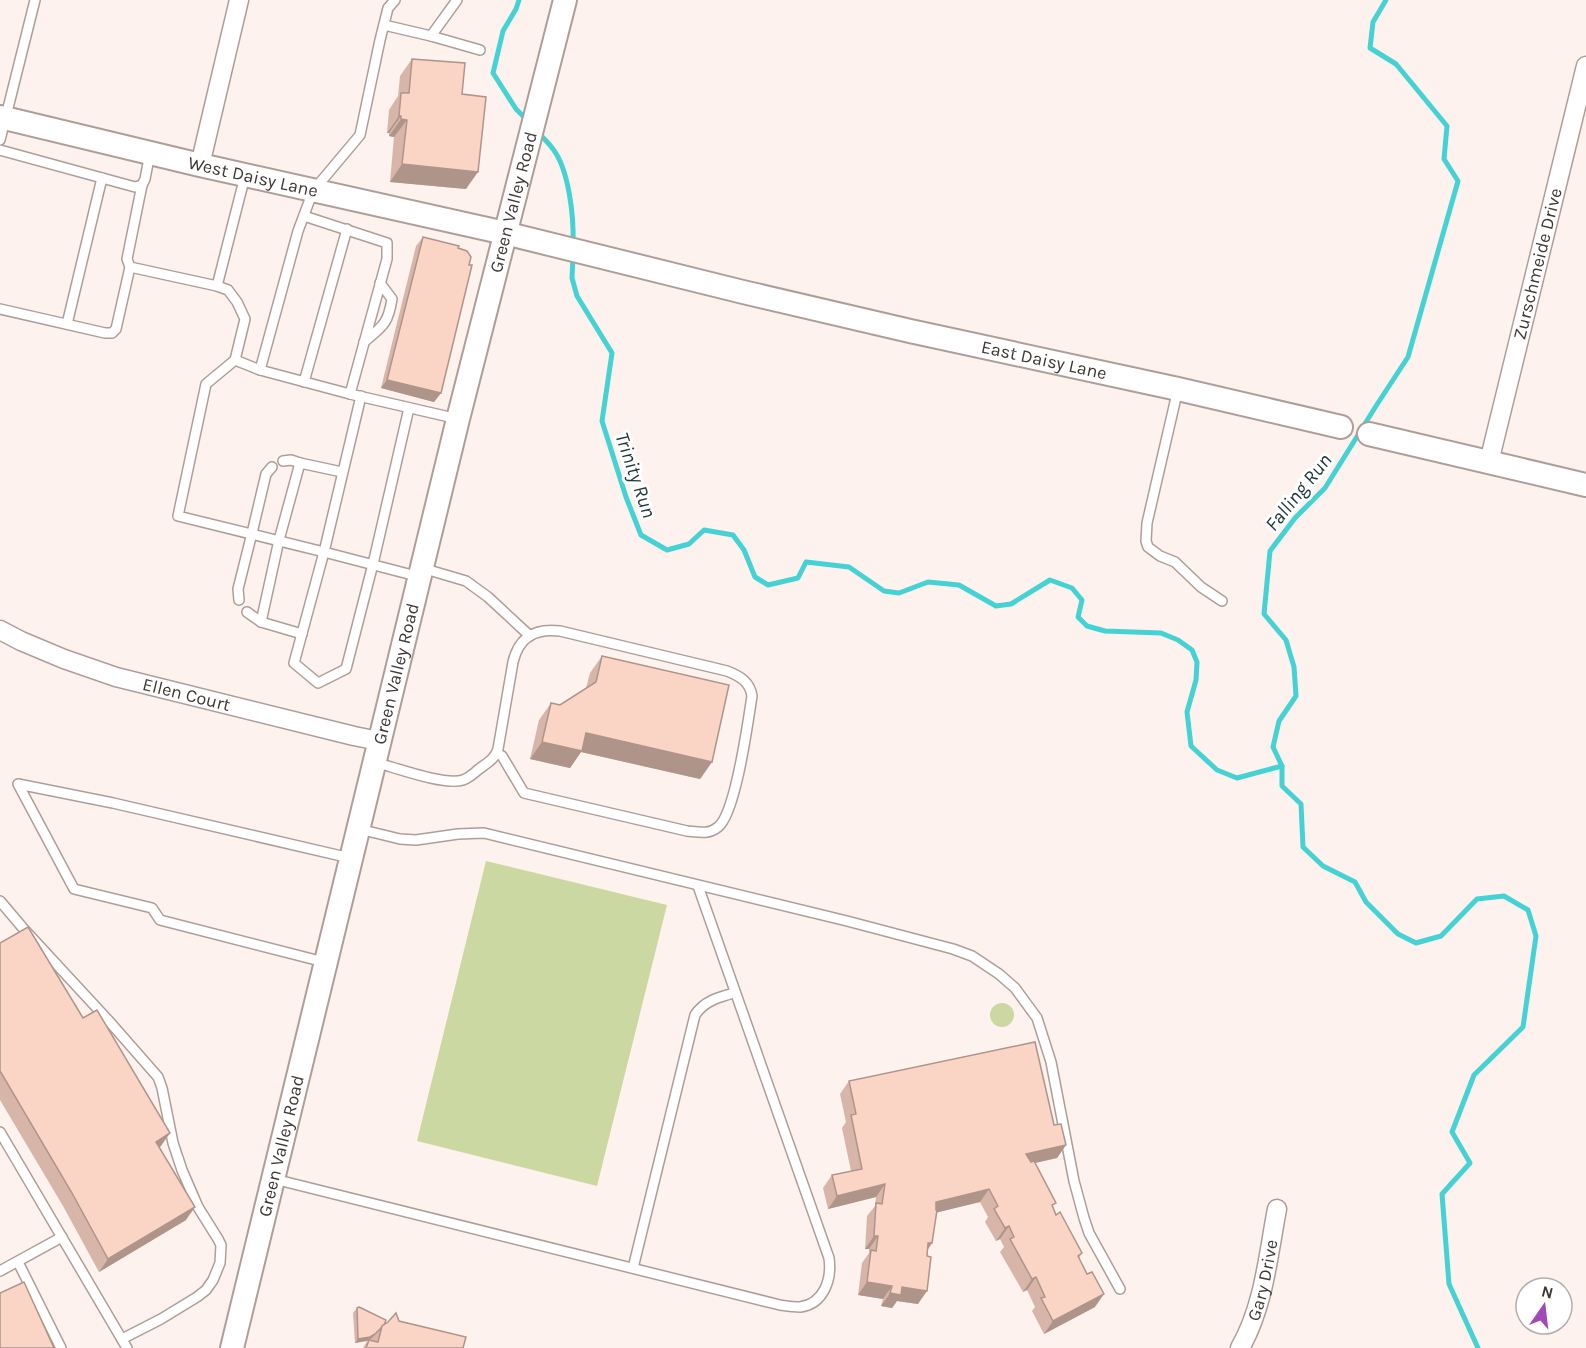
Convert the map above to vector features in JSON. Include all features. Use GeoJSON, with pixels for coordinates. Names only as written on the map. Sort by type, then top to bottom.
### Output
{"type":"FeatureCollection","features":[{"type":"Feature","properties":{"kind":"street"},"geometry":{"type":"LineString","coordinates":[[200,165],[239,0]]}},
{"type":"Feature","properties":{"kind":"street","name":"Green Valley Road"},"geometry":{"type":"LineString","coordinates":[[232,1348],[458,419],[565,0]]}},
{"type":"Feature","properties":{"kind":"street","name":"Zurschmeide Drive"},"geometry":{"type":"LineString","coordinates":[[1489,462],[1586,66]]}},
{"type":"Feature","properties":{"kind":"street","name":"West Daisy Lane"},"geometry":{"type":"LineString","coordinates":[[1,130],[150,153],[505,233]]}},
{"type":"Feature","properties":{"kind":"street","name":"East Daisy Lane"},"geometry":{"type":"LineString","coordinates":[[505,233],[910,331],[1178,389],[1586,484]]}},
{"type":"Feature","properties":{"kind":"street","name":"Ellen Court"},"geometry":{"type":"LineString","coordinates":[[0,630],[64,659],[116,677],[354,736],[377,751]]}},
{"type":"Feature","properties":{"kind":"street","name":"Gary Drive"},"geometry":{"type":"LineString","coordinates":[[1240,1348],[1255,1315],[1277,1209]]}},
{"type":"Feature","properties":{"kind":"lane"},"geometry":{"type":"LineString","coordinates":[[1,130],[34,0]]}},
{"type":"Feature","properties":{"kind":"lane"},"geometry":{"type":"LineString","coordinates":[[260,370],[298,231],[313,191],[360,135],[388,8],[395,0]]}},
{"type":"Feature","properties":{"kind":"lane"},"geometry":{"type":"LineString","coordinates":[[431,36],[457,0]]}},
{"type":"Feature","properties":{"kind":"lane"},"geometry":{"type":"LineString","coordinates":[[384,25],[480,50]]}},
{"type":"Feature","properties":{"kind":"lane"},"geometry":{"type":"LineString","coordinates":[[0,150],[102,178],[135,186],[142,185]]}},
{"type":"Feature","properties":{"kind":"lane"},"geometry":{"type":"LineString","coordinates":[[0,309],[105,333],[111,333],[116,329],[130,267],[127,259],[150,153]]}},
{"type":"Feature","properties":{"kind":"lane"},"geometry":{"type":"LineString","coordinates":[[217,286],[245,176]]}},
{"type":"Feature","properties":{"kind":"lane"},"geometry":{"type":"LineString","coordinates":[[67,324],[102,178]]}},
{"type":"Feature","properties":{"kind":"lane"},"geometry":{"type":"LineString","coordinates":[[304,216],[387,243],[387,259],[350,394]]}},
{"type":"Feature","properties":{"kind":"lane"},"geometry":{"type":"LineString","coordinates":[[304,382],[347,230]]}},
{"type":"Feature","properties":{"kind":"lane"},"geometry":{"type":"LineString","coordinates":[[130,267],[228,290],[245,319],[235,360],[206,384],[178,516],[373,564],[466,581],[488,597],[530,636]]}},
{"type":"Feature","properties":{"kind":"lane"},"geometry":{"type":"LineString","coordinates":[[364,342],[382,327],[389,316],[392,299],[380,283]]}},
{"type":"Feature","properties":{"kind":"lane"},"geometry":{"type":"LineString","coordinates":[[235,360],[260,370],[304,382],[458,419]]}},
{"type":"Feature","properties":{"kind":"lane"},"geometry":{"type":"LineString","coordinates":[[1178,389],[1147,522],[1146,541],[1153,552],[1175,562],[1201,587],[1222,601]]}},
{"type":"Feature","properties":{"kind":"lane"},"geometry":{"type":"LineString","coordinates":[[362,396],[294,663],[318,683],[346,669],[409,408]]}},
{"type":"Feature","properties":{"kind":"lane"},"geometry":{"type":"LineString","coordinates":[[283,460],[342,472]]}},
{"type":"Feature","properties":{"kind":"lane"},"geometry":{"type":"LineString","coordinates":[[261,622],[279,540],[300,463]]}},
{"type":"Feature","properties":{"kind":"lane"},"geometry":{"type":"LineString","coordinates":[[239,600],[238,589],[266,474],[272,466]]}},
{"type":"Feature","properties":{"kind":"lane"},"geometry":{"type":"LineString","coordinates":[[247,612],[261,622],[302,634]]}},
{"type":"Feature","properties":{"kind":"lane"},"geometry":{"type":"LineString","coordinates":[[377,751],[437,779],[453,781],[463,780],[470,776],[497,753],[514,656],[520,643],[545,630],[560,631],[727,671],[740,677],[749,686],[752,696],[733,798],[719,827],[706,833],[687,831],[524,793],[505,760],[497,753]]}},
{"type":"Feature","properties":{"kind":"lane"},"geometry":{"type":"LineString","coordinates":[[327,962],[160,920],[152,908],[74,889],[18,784],[113,803],[352,858]]}},
{"type":"Feature","properties":{"kind":"lane"},"geometry":{"type":"LineString","coordinates":[[359,829],[400,839],[416,840],[484,833],[847,921],[953,949],[986,964],[1015,988],[1037,1018],[1051,1062],[1083,1218],[1120,1289]]}},
{"type":"Feature","properties":{"kind":"lane"},"geometry":{"type":"LineString","coordinates":[[274,1179],[780,1305],[794,1307],[814,1300],[822,1293],[829,1281],[829,1258],[698,886]]}},
{"type":"Feature","properties":{"kind":"lane"},"geometry":{"type":"LineString","coordinates":[[0,901],[158,1077],[173,1143],[182,1170],[198,1207],[221,1245],[220,1263],[206,1290],[122,1339]]}},
{"type":"Feature","properties":{"kind":"lane"},"geometry":{"type":"LineString","coordinates":[[633,1268],[695,1015],[711,1000],[734,993]]}},
{"type":"Feature","properties":{"kind":"lane"},"geometry":{"type":"LineString","coordinates":[[0,1132],[127,1348]]}},
{"type":"Feature","properties":{"kind":"lane"},"geometry":{"type":"LineString","coordinates":[[0,1271],[62,1237]]}},
{"type":"Feature","properties":{"kind":"lane"},"geometry":{"type":"LineString","coordinates":[[18,1262],[61,1348]]}},
{"type":"Feature","properties":{"kind":"green space"},"geometry":{"type":"Polygon","coordinates":[[[486,861],[667,905],[597,1186],[417,1141],[486,861]]]}},
{"type":"Feature","properties":{"kind":"green space"},"geometry":{"type":"Polygon","coordinates":[[[1002,1003],[1010,1007],[1014,1015],[1010,1023],[1002,1027],[994,1023],[990,1015],[994,1007],[1002,1003]]]}},
{"type":"Feature","properties":{"kind":"building"},"geometry":{"type":"Polygon","coordinates":[[[412,59],[465,63],[462,94],[486,97],[478,172],[402,164],[407,120],[399,116],[401,93],[409,93],[412,59]]]}},
{"type":"Feature","properties":{"kind":"building"},"geometry":{"type":"Polygon","coordinates":[[[423,237],[459,246],[458,248],[467,251],[471,257],[469,265],[472,265],[441,393],[387,380],[423,237]]]}},
{"type":"Feature","properties":{"kind":"building"},"geometry":{"type":"Polygon","coordinates":[[[602,656],[729,685],[712,762],[586,733],[582,751],[542,742],[551,703],[560,705],[596,682],[602,656]]]}},
{"type":"Feature","properties":{"kind":"building"},"geometry":{"type":"Polygon","coordinates":[[[28,927],[83,1018],[97,1010],[170,1133],[156,1142],[195,1207],[108,1259],[0,1071],[0,943],[28,927]]]}},
{"type":"Feature","properties":{"kind":"building"},"geometry":{"type":"Polygon","coordinates":[[[1035,1042],[1054,1125],[1061,1124],[1066,1145],[1026,1154],[1031,1162],[1034,1161],[1056,1203],[1052,1205],[1056,1215],[1060,1212],[1082,1253],[1078,1256],[1087,1274],[1092,1272],[1104,1294],[1053,1321],[1041,1298],[1045,1297],[1036,1277],[1032,1279],[1010,1239],[1014,1237],[1009,1226],[1005,1228],[994,1209],[998,1206],[989,1189],[936,1202],[932,1243],[928,1243],[927,1256],[931,1257],[927,1291],[902,1287],[901,1295],[890,1293],[892,1286],[867,1282],[871,1250],[876,1251],[878,1236],[874,1236],[876,1203],[882,1204],[885,1184],[837,1196],[832,1175],[862,1169],[851,1115],[856,1114],[849,1081],[1035,1042]]]}},
{"type":"Feature","properties":{"kind":"building"},"geometry":{"type":"Polygon","coordinates":[[[24,1282],[54,1348],[0,1348],[0,1293],[24,1282]]]}},
{"type":"Feature","properties":{"kind":"building"},"geometry":{"type":"Polygon","coordinates":[[[357,1308],[386,1320],[375,1334],[358,1339],[357,1308]]]}},
{"type":"Feature","properties":{"kind":"building"},"geometry":{"type":"Polygon","coordinates":[[[396,1313],[399,1321],[466,1337],[463,1348],[366,1348],[369,1340],[378,1342],[382,1326],[396,1313]]]}},
{"type":"Feature","properties":{"kind":"waterway","name":"Trinity Run"},"geometry":{"type":"LineString","coordinates":[[519,0],[503,31],[493,73],[516,109],[527,120]]}},
{"type":"Feature","properties":{"kind":"waterway","name":"Falling Run"},"geometry":{"type":"LineString","coordinates":[[1386,0],[1373,22],[1370,48],[1396,64],[1447,126],[1444,159],[1458,181],[1408,357],[1325,488],[1295,518],[1270,551],[1264,614],[1286,640],[1294,667],[1296,696],[1279,721],[1273,747],[1282,766],[1282,786],[1301,804],[1303,847],[1323,866],[1355,882],[1366,902],[1398,934],[1416,943],[1441,936],[1477,899],[1504,896],[1528,910],[1536,936],[1523,1027],[1474,1075],[1452,1132],[1470,1163],[1442,1194],[1449,1284],[1478,1348]]}},
{"type":"Feature","properties":{"kind":"waterway","name":"Trinity Run"},"geometry":{"type":"LineString","coordinates":[[537,131],[553,149],[567,181],[573,221],[573,244]]}},
{"type":"Feature","properties":{"kind":"waterway","name":"Trinity Run"},"geometry":{"type":"LineString","coordinates":[[573,256],[572,278],[577,296],[612,353],[602,421],[626,497],[641,535],[667,550],[689,544],[704,530],[733,535],[744,550],[755,577],[768,585],[798,578],[806,562],[849,567],[884,591],[899,593],[928,582],[959,585],[996,606],[1011,604],[1050,580],[1072,588],[1082,600],[1078,617],[1087,626],[1105,631],[1161,633],[1178,640],[1192,650],[1197,662],[1196,680],[1187,712],[1191,746],[1217,770],[1237,778],[1282,766]]}}]}
